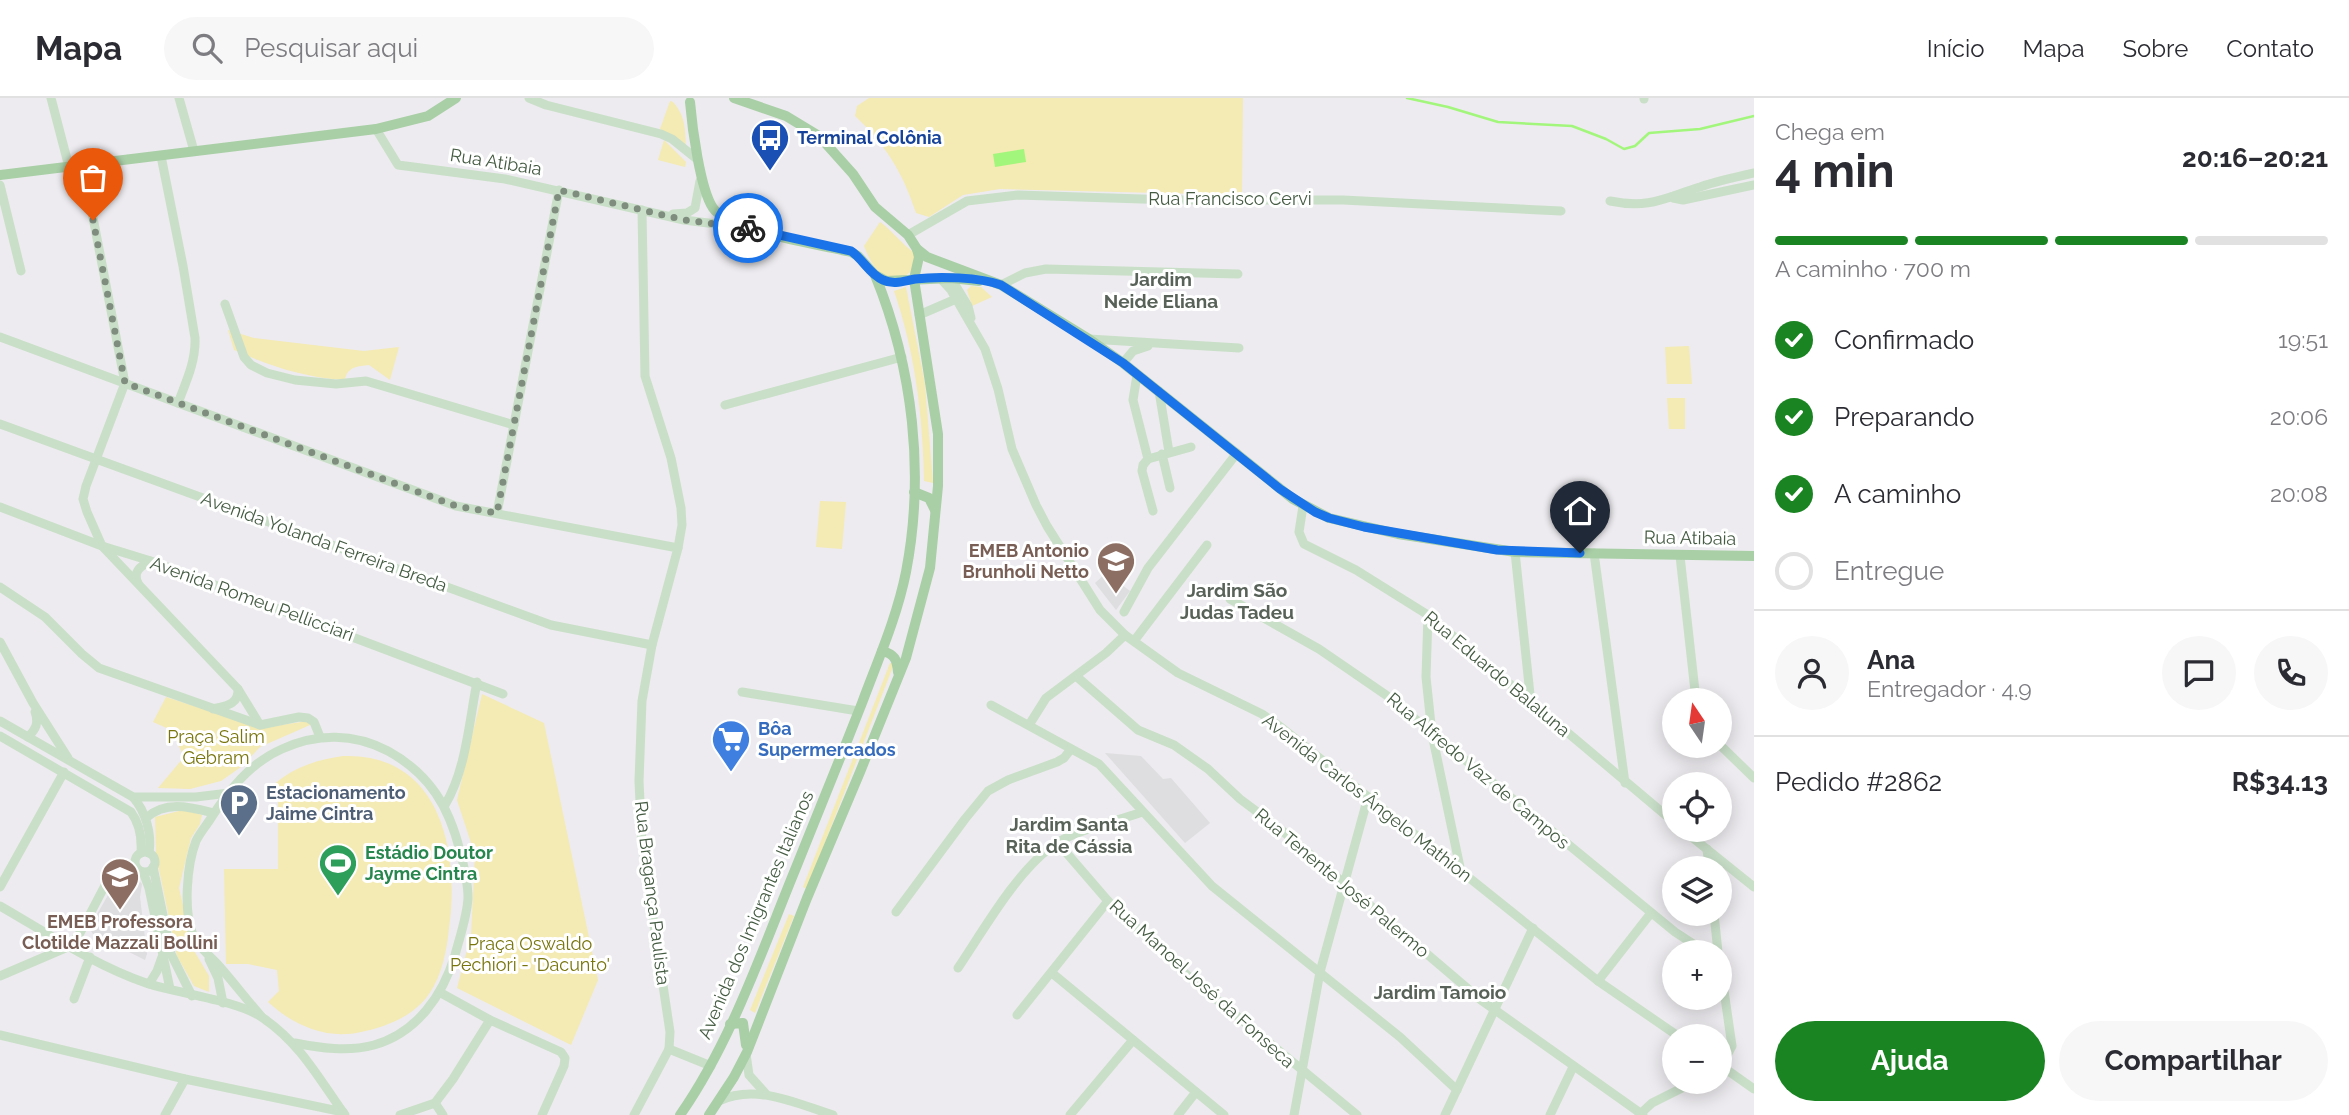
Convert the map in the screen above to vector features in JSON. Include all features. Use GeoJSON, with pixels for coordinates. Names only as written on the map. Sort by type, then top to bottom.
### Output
{"type":"FeatureCollection","features":[{"type":"Feature","properties":{"kind":"main road"},"geometry":{"type":"LineString","coordinates":[[0,175],[376,129],[428,116],[456,98]]}},
{"type":"Feature","properties":{"kind":"main road"},"geometry":{"type":"LineString","coordinates":[[709,1115],[747,1052],[807,898],[906,659],[930,568],[939,469],[938,433],[914,279],[919,257],[917,249],[908,235],[875,207],[853,174],[818,136],[786,117],[734,98]]}},
{"type":"Feature","properties":{"kind":"main road"},"geometry":{"type":"LineString","coordinates":[[689,99],[699,164],[712,207],[728,220],[747,228]]}},
{"type":"Feature","properties":{"kind":"main road","name":"Rua Atibaia"},"geometry":{"type":"LineString","coordinates":[[747,228],[851,251],[874,275],[891,282],[946,278],[996,283]]}},
{"type":"Feature","properties":{"kind":"main road","name":"Rua Atibaia"},"geometry":{"type":"LineString","coordinates":[[917,249],[927,257],[996,283],[1089,339],[1304,506],[1329,518],[1364,527],[1515,552],[1754,556]]}},
{"type":"Feature","properties":{"kind":"main road"},"geometry":{"type":"LineString","coordinates":[[927,257],[946,278]]}},
{"type":"Feature","properties":{"kind":"main road","name":"Avenida dos Imigrantes Italianos"},"geometry":{"type":"LineString","coordinates":[[680,1115],[711,1066],[788,888],[882,651],[905,573],[914,492],[912,431],[902,357],[887,304],[874,275]]}},
{"type":"Feature","properties":{"kind":"main road"},"geometry":{"type":"LineString","coordinates":[[914,492],[929,498],[936,513]]}},
{"type":"Feature","properties":{"kind":"main road"},"geometry":{"type":"LineString","coordinates":[[882,651],[895,658],[899,674]]}},
{"type":"Feature","properties":{"kind":"main road"},"geometry":{"type":"LineString","coordinates":[[788,888],[797,898],[807,898]]}},
{"type":"Feature","properties":{"kind":"main road"},"geometry":{"type":"LineString","coordinates":[[730,1024],[743,1023],[747,1052]]}},
{"type":"Feature","properties":{"kind":"street"},"geometry":{"type":"LineString","coordinates":[[51,98],[69,167]]}},
{"type":"Feature","properties":{"kind":"street"},"geometry":{"type":"LineString","coordinates":[[179,98],[194,151]]}},
{"type":"Feature","properties":{"kind":"street"},"geometry":{"type":"LineString","coordinates":[[529,98],[672,139],[699,164],[700,191],[695,208],[687,213],[666,214]]}},
{"type":"Feature","properties":{"kind":"street","name":"Rua Atibaia"},"geometry":{"type":"LineString","coordinates":[[376,129],[398,165],[505,179],[704,223],[747,228]]}},
{"type":"Feature","properties":{"kind":"street"},"geometry":{"type":"LineString","coordinates":[[160,156],[183,266],[196,350],[178,403]]}},
{"type":"Feature","properties":{"kind":"street"},"geometry":{"type":"LineString","coordinates":[[83,166],[125,383],[86,486],[83,499],[87,512],[102,546],[238,689],[260,725]]}},
{"type":"Feature","properties":{"kind":"street"},"geometry":{"type":"LineString","coordinates":[[1610,201],[1628,205],[1646,204],[1673,198],[1704,185],[1754,173]]}},
{"type":"Feature","properties":{"kind":"street"},"geometry":{"type":"LineString","coordinates":[[0,185],[21,271]]}},
{"type":"Feature","properties":{"kind":"street"},"geometry":{"type":"LineString","coordinates":[[1673,198],[1683,200],[1754,186]]}},
{"type":"Feature","properties":{"kind":"street"},"geometry":{"type":"LineString","coordinates":[[497,513],[559,190]]}},
{"type":"Feature","properties":{"kind":"street","name":"Rua Francisco Cervi"},"geometry":{"type":"LineString","coordinates":[[908,235],[967,201],[1007,196],[1331,200],[1561,211]]}},
{"type":"Feature","properties":{"kind":"street","name":"Rua Bragança Paulista"},"geometry":{"type":"LineString","coordinates":[[642,210],[645,376],[678,486],[682,525],[642,701],[639,780],[642,845],[670,1032],[669,1049]]}},
{"type":"Feature","properties":{"kind":"street"},"geometry":{"type":"LineString","coordinates":[[996,283],[1046,269],[1238,274]]}},
{"type":"Feature","properties":{"kind":"street","name":"Avenida Carlos Ângelo Mathion"},"geometry":{"type":"LineString","coordinates":[[946,278],[972,323],[991,365],[1008,437],[1036,505],[1100,610],[1125,635],[1178,673],[1262,714],[1282,727],[1598,981],[1662,1025]]}},
{"type":"Feature","properties":{"kind":"street","name":"Avenida Carlos Ângelo Mathion"},"geometry":{"type":"LineString","coordinates":[[946,278],[968,306],[972,323]]}},
{"type":"Feature","properties":{"kind":"street"},"geometry":{"type":"LineString","coordinates":[[919,315],[956,299]]}},
{"type":"Feature","properties":{"kind":"street"},"geometry":{"type":"LineString","coordinates":[[225,304],[244,356],[251,365],[295,380],[336,384],[366,381],[514,425]]}},
{"type":"Feature","properties":{"kind":"street"},"geometry":{"type":"LineString","coordinates":[[0,337],[456,506],[678,548]]}},
{"type":"Feature","properties":{"kind":"street"},"geometry":{"type":"LineString","coordinates":[[1089,339],[1240,348]]}},
{"type":"Feature","properties":{"kind":"street"},"geometry":{"type":"LineString","coordinates":[[1123,363],[1133,351],[1156,344]]}},
{"type":"Feature","properties":{"kind":"street"},"geometry":{"type":"LineString","coordinates":[[725,405],[902,357]]}},
{"type":"Feature","properties":{"kind":"street"},"geometry":{"type":"LineString","coordinates":[[1137,375],[1133,400],[1148,458]]}},
{"type":"Feature","properties":{"kind":"street"},"geometry":{"type":"LineString","coordinates":[[1159,391],[1170,488]]}},
{"type":"Feature","properties":{"kind":"street","name":"Avenida Yolanda Ferreira Breda"},"geometry":{"type":"LineString","coordinates":[[0,424],[551,625],[653,645]]}},
{"type":"Feature","properties":{"kind":"street"},"geometry":{"type":"LineString","coordinates":[[1153,511],[1142,471],[1145,461],[1191,447]]}},
{"type":"Feature","properties":{"kind":"street"},"geometry":{"type":"LineString","coordinates":[[1124,612],[1148,568],[1237,453]]}},
{"type":"Feature","properties":{"kind":"street","name":"Rua Eduardo Balaluna"},"geometry":{"type":"LineString","coordinates":[[1304,506],[1299,533],[1304,544],[1356,570],[1428,615],[1662,813]]}},
{"type":"Feature","properties":{"kind":"street","name":"Avenida Romeu Pellicciari"},"geometry":{"type":"LineString","coordinates":[[0,507],[477,682],[503,694]]}},
{"type":"Feature","properties":{"kind":"street"},"geometry":{"type":"LineString","coordinates":[[1134,641],[1207,545]]}},
{"type":"Feature","properties":{"kind":"street"},"geometry":{"type":"LineString","coordinates":[[1515,552],[1531,704]]}},
{"type":"Feature","properties":{"kind":"street"},"geometry":{"type":"LineString","coordinates":[[1594,553],[1625,783]]}},
{"type":"Feature","properties":{"kind":"street"},"geometry":{"type":"LineString","coordinates":[[1680,556],[1695,688]]}},
{"type":"Feature","properties":{"kind":"street"},"geometry":{"type":"LineString","coordinates":[[142,589],[136,578],[137,571],[150,561]]}},
{"type":"Feature","properties":{"kind":"street"},"geometry":{"type":"LineString","coordinates":[[0,587],[46,617],[99,668],[260,725],[299,717],[308,718],[314,722],[320,737]]}},
{"type":"Feature","properties":{"kind":"street","name":"Rua Alfredo Vaz de Campos"},"geometry":{"type":"LineString","coordinates":[[1230,599],[1351,669],[1411,714],[1432,734],[1686,940]]}},
{"type":"Feature","properties":{"kind":"street"},"geometry":{"type":"LineString","coordinates":[[1428,615],[1426,677],[1432,734],[1461,872]]}},
{"type":"Feature","properties":{"kind":"street"},"geometry":{"type":"LineString","coordinates":[[1029,725],[1046,698],[1125,635]]}},
{"type":"Feature","properties":{"kind":"street"},"geometry":{"type":"LineString","coordinates":[[0,642],[33,704],[70,762]]}},
{"type":"Feature","properties":{"kind":"street","name":"Rua Tenente José Palermo"},"geometry":{"type":"LineString","coordinates":[[1076,676],[1138,730],[1174,745],[1208,769],[1240,799],[1279,828],[1481,1000],[1641,1114]]}},
{"type":"Feature","properties":{"kind":"street"},"geometry":{"type":"LineString","coordinates":[[445,805],[461,764],[477,682]]}},
{"type":"Feature","properties":{"kind":"street"},"geometry":{"type":"LineString","coordinates":[[213,709],[229,706],[234,702],[238,689]]}},
{"type":"Feature","properties":{"kind":"street"},"geometry":{"type":"LineString","coordinates":[[742,692],[858,711]]}},
{"type":"Feature","properties":{"kind":"street"},"geometry":{"type":"LineString","coordinates":[[28,737],[37,724],[33,704]]}},
{"type":"Feature","properties":{"kind":"street"},"geometry":{"type":"LineString","coordinates":[[991,705],[1088,756],[1112,775],[1142,812],[1212,886],[1400,1037],[1457,1090]]}},
{"type":"Feature","properties":{"kind":"street"},"geometry":{"type":"LineString","coordinates":[[0,721],[133,797],[146,818],[145,853]]}},
{"type":"Feature","properties":{"kind":"street"},"geometry":{"type":"LineString","coordinates":[[0,736],[124,806],[137,820],[145,853],[155,861],[149,871],[119,869],[111,874],[80,933],[70,946],[0,976]]}},
{"type":"Feature","properties":{"kind":"street"},"geometry":{"type":"LineString","coordinates":[[295,1043],[320,1048],[351,1049],[375,1045],[409,1028],[441,993],[459,940],[468,897],[466,873],[454,825],[445,805],[424,777],[388,751],[345,736],[320,737],[298,742],[263,758],[243,775],[197,840],[187,901],[193,937],[261,1016],[295,1043],[344,1114]]}},
{"type":"Feature","properties":{"kind":"street"},"geometry":{"type":"LineString","coordinates":[[896,912],[988,791],[1008,780],[1057,762],[1071,749]]}},
{"type":"Feature","properties":{"kind":"street"},"geometry":{"type":"LineString","coordinates":[[1732,757],[1754,778]]}},
{"type":"Feature","properties":{"kind":"street"},"geometry":{"type":"LineString","coordinates":[[0,887],[64,772]]}},
{"type":"Feature","properties":{"kind":"street"},"geometry":{"type":"LineString","coordinates":[[133,797],[196,797],[229,793]]}},
{"type":"Feature","properties":{"kind":"street"},"geometry":{"type":"LineString","coordinates":[[1294,1115],[1320,972],[1368,797]]}},
{"type":"Feature","properties":{"kind":"street"},"geometry":{"type":"LineString","coordinates":[[146,818],[154,810],[169,807],[193,808],[214,813]]}},
{"type":"Feature","properties":{"kind":"street"},"geometry":{"type":"LineString","coordinates":[[958,968],[1021,876],[1036,860],[1058,843],[1142,812]]}},
{"type":"Feature","properties":{"kind":"street"},"geometry":{"type":"LineString","coordinates":[[1698,842],[1754,887]]}},
{"type":"Feature","properties":{"kind":"street","name":"Rua Manoel José da Fonseca"},"geometry":{"type":"LineString","coordinates":[[1058,843],[1108,901],[1187,975],[1357,1115]]}},
{"type":"Feature","properties":{"kind":"street"},"geometry":{"type":"LineString","coordinates":[[1707,849],[1708,856]]}},
{"type":"Feature","properties":{"kind":"street"},"geometry":{"type":"LineString","coordinates":[[145,853],[136,857],[149,888],[170,989]]}},
{"type":"Feature","properties":{"kind":"street"},"geometry":{"type":"LineString","coordinates":[[153,867],[171,954],[192,996]]}},
{"type":"Feature","properties":{"kind":"street"},"geometry":{"type":"LineString","coordinates":[[1017,1015],[1108,901]]}},
{"type":"Feature","properties":{"kind":"street"},"geometry":{"type":"LineString","coordinates":[[0,906],[90,957],[149,984],[261,1016]]}},
{"type":"Feature","properties":{"kind":"street"},"geometry":{"type":"LineString","coordinates":[[1598,981],[1651,913]]}},
{"type":"Feature","properties":{"kind":"street"},"geometry":{"type":"LineString","coordinates":[[1445,1115],[1532,928]]}},
{"type":"Feature","properties":{"kind":"street"},"geometry":{"type":"LineString","coordinates":[[205,952],[218,978],[223,1003]]}},
{"type":"Feature","properties":{"kind":"street"},"geometry":{"type":"LineString","coordinates":[[149,984],[163,956]]}},
{"type":"Feature","properties":{"kind":"street"},"geometry":{"type":"LineString","coordinates":[[74,999],[90,957]]}},
{"type":"Feature","properties":{"kind":"street"},"geometry":{"type":"LineString","coordinates":[[1052,973],[1224,1115]]}},
{"type":"Feature","properties":{"kind":"street"},"geometry":{"type":"LineString","coordinates":[[441,993],[490,1020],[561,1052],[565,1058],[564,1066],[542,1115]]}},
{"type":"Feature","properties":{"kind":"street"},"geometry":{"type":"LineString","coordinates":[[400,1115],[435,1102],[453,1079],[490,1020]]}},
{"type":"Feature","properties":{"kind":"street"},"geometry":{"type":"LineString","coordinates":[[0,1035],[344,1114]]}},
{"type":"Feature","properties":{"kind":"street"},"geometry":{"type":"LineString","coordinates":[[1070,1115],[1133,1040]]}},
{"type":"Feature","properties":{"kind":"street"},"geometry":{"type":"LineString","coordinates":[[634,1115],[669,1049],[711,1066]]}},
{"type":"Feature","properties":{"kind":"street"},"geometry":{"type":"LineString","coordinates":[[747,1052],[749,1075],[766,1094]]}},
{"type":"Feature","properties":{"kind":"street"},"geometry":{"type":"LineString","coordinates":[[1550,1115],[1573,1067]]}},
{"type":"Feature","properties":{"kind":"street"},"geometry":{"type":"LineString","coordinates":[[1732,1075],[1754,1090]]}},
{"type":"Feature","properties":{"kind":"street"},"geometry":{"type":"LineString","coordinates":[[165,1115],[185,1079]]}},
{"type":"Feature","properties":{"kind":"street"},"geometry":{"type":"LineString","coordinates":[[1178,1115],[1196,1092]]}},
{"type":"Feature","properties":{"kind":"street"},"geometry":{"type":"LineString","coordinates":[[719,1101],[740,1094],[766,1094],[834,1115]]}},
{"type":"Feature","properties":{"kind":"street"},"geometry":{"type":"LineString","coordinates":[[1641,1114],[1652,1103],[1670,1094]]}},
{"type":"Feature","properties":{"kind":"street"},"geometry":{"type":"LineString","coordinates":[[435,1102],[443,1115]]}},
{"type":"Feature","properties":{"kind":"shaded area"},"geometry":{"type":"Polygon","coordinates":[[[1024,149],[1026,162],[995,167],[993,154],[1024,149]]]}},
{"type":"Feature","properties":{"kind":"shaded area","name":"EMEB Antonio Brunholi Netto"},"geometry":{"type":"Polygon","coordinates":[[[1106,573],[1130,591],[1116,610],[1095,583],[1106,573]]]}},
{"type":"Feature","properties":{"kind":"shaded area"},"geometry":{"type":"Polygon","coordinates":[[[1105,753],[1141,756],[1163,779],[1171,778],[1210,823],[1185,843],[1105,753]]]}},
{"type":"Feature","properties":{"kind":"shaded area","name":"EMEB Professora Clotilde Mazzali Bollini"},"geometry":{"type":"Polygon","coordinates":[[[128,873],[133,874],[142,884],[140,897],[147,954],[145,960],[93,934],[89,928],[118,878],[128,873]]]}},
{"type":"Feature","properties":{"kind":"green space"},"geometry":{"type":"Polygon","coordinates":[[[869,98],[1243,98],[1242,195],[1000,189],[963,195],[929,217],[916,213],[892,160],[855,116],[857,106],[869,98]]]}},
{"type":"Feature","properties":{"kind":"green space"},"geometry":{"type":"Polygon","coordinates":[[[670,101],[683,118],[686,148],[660,129],[670,101]]]}},
{"type":"Feature","properties":{"kind":"green space"},"geometry":{"type":"Polygon","coordinates":[[[664,140],[686,162],[685,167],[658,160],[664,140]]]}},
{"type":"Feature","properties":{"kind":"green space"},"geometry":{"type":"Polygon","coordinates":[[[880,222],[915,253],[913,270],[904,276],[889,278],[883,275],[872,263],[864,246],[880,222]]]}},
{"type":"Feature","properties":{"kind":"green space"},"geometry":{"type":"Polygon","coordinates":[[[971,286],[981,287],[992,297],[972,306],[967,290],[971,286]]]}},
{"type":"Feature","properties":{"kind":"green space"},"geometry":{"type":"Polygon","coordinates":[[[906,287],[925,384],[933,483],[924,481],[917,385],[894,291],[906,287]]]}},
{"type":"Feature","properties":{"kind":"green space"},"geometry":{"type":"Polygon","coordinates":[[[228,330],[254,338],[364,351],[399,347],[390,380],[369,365],[351,370],[345,380],[330,379],[288,370],[234,350],[228,330]]]}},
{"type":"Feature","properties":{"kind":"green space"},"geometry":{"type":"Polygon","coordinates":[[[1689,346],[1692,384],[1667,384],[1665,347],[1689,346]]]}},
{"type":"Feature","properties":{"kind":"green space"},"geometry":{"type":"Polygon","coordinates":[[[1667,398],[1685,398],[1685,429],[1669,429],[1667,398]]]}},
{"type":"Feature","properties":{"kind":"green space"},"geometry":{"type":"Polygon","coordinates":[[[820,501],[846,502],[842,549],[816,547],[820,501]]]}},
{"type":"Feature","properties":{"kind":"green space"},"geometry":{"type":"Polygon","coordinates":[[[890,663],[894,664],[807,889],[803,887],[890,663]]]}},
{"type":"Feature","properties":{"kind":"green space","name":"Praça Oswaldo Pechiori - 'Dacunto'"},"geometry":{"type":"Polygon","coordinates":[[[482,694],[544,723],[598,980],[571,1045],[457,988],[471,935],[475,855],[457,800],[482,694]]]}},
{"type":"Feature","properties":{"kind":"green space","name":"Praça Salim Gebram"},"geometry":{"type":"Polygon","coordinates":[[[166,697],[261,728],[308,721],[310,725],[260,747],[241,767],[221,781],[190,789],[158,788],[184,757],[171,730],[153,722],[166,697]]]}},
{"type":"Feature","properties":{"kind":"green space","name":"Estádio Doutor Jayme Cintra"},"geometry":{"type":"Polygon","coordinates":[[[343,756],[376,759],[402,771],[422,789],[436,812],[446,839],[452,898],[443,962],[434,987],[423,1002],[390,1024],[361,1032],[335,1034],[299,1024],[268,1002],[279,991],[277,970],[248,964],[226,964],[224,869],[278,869],[278,800],[268,790],[284,776],[302,767],[343,756]]]}},
{"type":"Feature","properties":{"kind":"green space"},"geometry":{"type":"Polygon","coordinates":[[[179,811],[202,815],[191,838],[179,888],[193,949],[209,976],[209,992],[194,986],[177,956],[156,855],[155,817],[179,811]]]}},
{"type":"Feature","properties":{"kind":"green space"},"geometry":{"type":"Polygon","coordinates":[[[789,914],[794,916],[755,1013],[750,1010],[789,914]]]}},
{"type":"Feature","properties":{"kind":"waterway"},"geometry":{"type":"LineString","coordinates":[[1407,98],[1498,122],[1572,126],[1624,149],[1635,146],[1649,133],[1700,129],[1754,116]]}},
{"type":"Feature","properties":{"kind":"way so far"},"geometry":{"type":"LineString","coordinates":[[93,220],[125,383],[456,506],[497,513],[559,190],[684,220],[748,228]]}},
{"type":"Feature","properties":{"kind":"place","name":"Terminal Colônia"},"geometry":{"type":"Point","coordinates":[770,172]}},
{"type":"Feature","properties":{"kind":"place","name":"EMEB Antonio Brunholi Netto"},"geometry":{"type":"Point","coordinates":[1116,595]}},
{"type":"Feature","properties":{"kind":"place","name":"Bôa Supermercados"},"geometry":{"type":"Point","coordinates":[731,773]}},
{"type":"Feature","properties":{"kind":"place","name":"Estacionamento Jaime Cintra"},"geometry":{"type":"Point","coordinates":[239,837]}},
{"type":"Feature","properties":{"kind":"place","name":"Estádio Doutor Jayme Cintra"},"geometry":{"type":"Point","coordinates":[338,897]}},
{"type":"Feature","properties":{"kind":"place","name":"EMEB Professora Clotilde Mazzali Bollini"},"geometry":{"type":"Point","coordinates":[120,911]}},
{"type":"Feature","properties":{"kind":"district","name":"Jardim Neide Eliana"},"geometry":{"type":"Point","coordinates":[1161,290]}},
{"type":"Feature","properties":{"kind":"district","name":"Jardim São Judas Tadeu"},"geometry":{"type":"Point","coordinates":[1237,601]}},
{"type":"Feature","properties":{"kind":"district","name":"Jardim Santa Rita de Cássia"},"geometry":{"type":"Point","coordinates":[1069,835]}},
{"type":"Feature","properties":{"kind":"district","name":"Jardim Tamoio"},"geometry":{"type":"Point","coordinates":[1440,992]}},
{"type":"Feature","properties":{"kind":"route"},"geometry":{"type":"LineString","coordinates":[[748,228],[851,251],[874,275],[886,281],[951,278],[990,281],[1001,285],[1123,363],[1280,489],[1304,506],[1329,518],[1398,534],[1497,550],[1580,553]]}}]}
